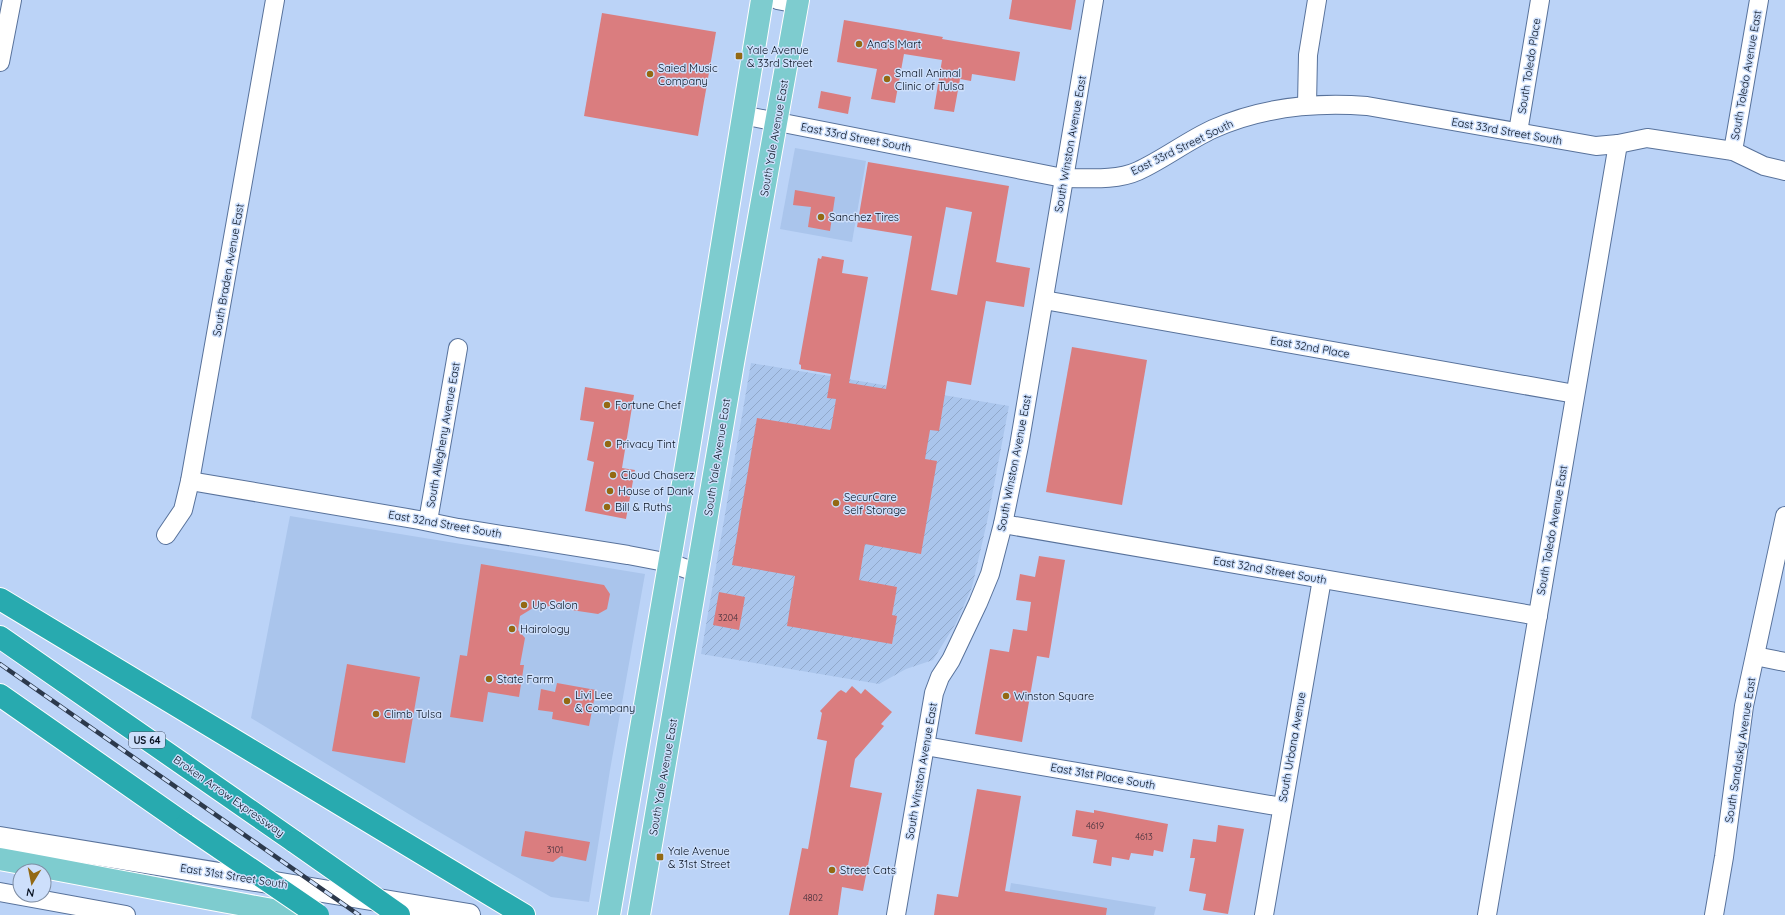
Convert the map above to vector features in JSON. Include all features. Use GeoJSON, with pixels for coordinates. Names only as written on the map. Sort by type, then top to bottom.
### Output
{"type":"FeatureCollection","features":[{"type":"Feature","properties":{"kind":"highway"},"geometry":{"type":"LineString","coordinates":[[0,600],[524,915]]}},
{"type":"Feature","properties":{"kind":"highway","name":"Broken Arrow Expressway"},"geometry":{"type":"LineString","coordinates":[[0,637],[399,915]]}},
{"type":"Feature","properties":{"kind":"highway"},"geometry":{"type":"LineString","coordinates":[[0,695],[318,915]]}},
{"type":"Feature","properties":{"kind":"main road"},"geometry":{"type":"LineString","coordinates":[[609,915],[670,563],[762,0]]}},
{"type":"Feature","properties":{"kind":"main road","name":"South Yale Avenue East"},"geometry":{"type":"LineString","coordinates":[[639,915],[733,363],[798,2]]}},
{"type":"Feature","properties":{"kind":"main road","name":"East 31st Street South"},"geometry":{"type":"LineString","coordinates":[[0,838],[469,915]]}},
{"type":"Feature","properties":{"kind":"main road"},"geometry":{"type":"LineString","coordinates":[[0,859],[95,876],[216,901],[301,915]]}},
{"type":"Feature","properties":{"kind":"street"},"geometry":{"type":"LineString","coordinates":[[0,62],[12,0]]}},
{"type":"Feature","properties":{"kind":"street","name":"South Braden Avenue East"},"geometry":{"type":"LineString","coordinates":[[166,535],[184,510],[190,481],[275,0]]}},
{"type":"Feature","properties":{"kind":"street"},"geometry":{"type":"LineString","coordinates":[[777,0],[798,2]]}},
{"type":"Feature","properties":{"kind":"street","name":"South Winston Avenue East"},"geometry":{"type":"LineString","coordinates":[[896,915],[934,693],[940,677],[951,660],[978,603],[990,574],[1003,524],[1020,446],[1063,178],[1094,0]]}},
{"type":"Feature","properties":{"kind":"street"},"geometry":{"type":"LineString","coordinates":[[1307,105],[1308,55],[1317,0]]}},
{"type":"Feature","properties":{"kind":"street","name":"South Toledo Place"},"geometry":{"type":"LineString","coordinates":[[1518,132],[1540,0]]}},
{"type":"Feature","properties":{"kind":"street","name":"South Toledo Avenue East"},"geometry":{"type":"LineString","coordinates":[[1733,151],[1759,0]]}},
{"type":"Feature","properties":{"kind":"street","name":"East 33rd Street South"},"geometry":{"type":"LineString","coordinates":[[742,115],[1063,178],[1100,178],[1138,171],[1219,127],[1246,116],[1271,110],[1307,105],[1339,104],[1367,106],[1596,146],[1618,144],[1647,138],[1733,151],[1764,166],[1785,171]]}},
{"type":"Feature","properties":{"kind":"street","name":"South Toledo Avenue East"},"geometry":{"type":"LineString","coordinates":[[1488,915],[1618,144]]}},
{"type":"Feature","properties":{"kind":"street","name":"East 32nd Place"},"geometry":{"type":"LineString","coordinates":[[1044,300],[1575,394]]}},
{"type":"Feature","properties":{"kind":"street","name":"South Allegheny Avenue East"},"geometry":{"type":"LineString","coordinates":[[428,522],[458,348]]}},
{"type":"Feature","properties":{"kind":"street","name":"East 32nd Street South"},"geometry":{"type":"LineString","coordinates":[[190,481],[670,563],[698,573]]}},
{"type":"Feature","properties":{"kind":"street","name":"South Sandusky Avenue East"},"geometry":{"type":"LineString","coordinates":[[1714,915],[1724,857],[1744,706],[1785,516]]}},
{"type":"Feature","properties":{"kind":"street","name":"East 32nd Street South"},"geometry":{"type":"LineString","coordinates":[[1003,524],[1538,616]]}},
{"type":"Feature","properties":{"kind":"street","name":"South Urbana Avenue"},"geometry":{"type":"LineString","coordinates":[[1264,915],[1322,579]]}},
{"type":"Feature","properties":{"kind":"street"},"geometry":{"type":"LineString","coordinates":[[1755,656],[1785,662]]}},
{"type":"Feature","properties":{"kind":"street","name":"East 31st Place South"},"geometry":{"type":"LineString","coordinates":[[925,746],[1282,807]]}},
{"type":"Feature","properties":{"kind":"street"},"geometry":{"type":"LineString","coordinates":[[0,892],[126,915]]}},
{"type":"Feature","properties":{"kind":"shaded area"},"geometry":{"type":"Polygon","coordinates":[[[795,148],[866,161],[852,242],[780,229],[795,148]]]}},
{"type":"Feature","properties":{"kind":"shaded area"},"geometry":{"type":"Polygon","coordinates":[[[751,363],[1009,406],[987,522],[972,587],[956,623],[933,660],[906,669],[879,684],[701,654],[751,363]]]}},
{"type":"Feature","properties":{"kind":"shaded area"},"geometry":{"type":"Polygon","coordinates":[[[290,516],[645,574],[610,770],[589,902],[551,897],[417,819],[251,718],[290,516]]]}},
{"type":"Feature","properties":{"kind":"shaded area"},"geometry":{"type":"Polygon","coordinates":[[[1011,883],[1156,907],[1154,915],[1006,915],[1011,883]]]}},
{"type":"Feature","properties":{"kind":"building"},"geometry":{"type":"Polygon","coordinates":[[[1012,0],[1076,0],[1071,30],[1009,19],[1012,0]]]}},
{"type":"Feature","properties":{"kind":"building","name":"Saied Music Company"},"geometry":{"type":"Polygon","coordinates":[[[602,13],[716,32],[698,136],[584,116],[602,13]]]}},
{"type":"Feature","properties":{"kind":"building"},"geometry":{"type":"Polygon","coordinates":[[[844,20],[1020,52],[1015,81],[972,74],[971,81],[960,79],[954,112],[934,109],[942,60],[904,54],[895,103],[871,99],[877,69],[837,62],[844,20]]]}},
{"type":"Feature","properties":{"kind":"building"},"geometry":{"type":"Polygon","coordinates":[[[821,91],[851,97],[848,114],[818,108],[821,91]]]}},
{"type":"Feature","properties":{"kind":"building"},"geometry":{"type":"Polygon","coordinates":[[[868,162],[1009,186],[996,262],[1030,268],[1024,307],[986,301],[971,385],[947,381],[939,431],[930,430],[925,459],[937,461],[921,554],[865,544],[859,580],[897,587],[892,615],[897,616],[892,644],[787,626],[795,576],[732,565],[757,418],[830,430],[831,428],[836,399],[827,398],[831,374],[801,369],[801,365],[799,364],[818,258],[821,259],[822,256],[844,260],[842,273],[868,277],[849,383],[886,389],[912,236],[857,227],[868,162]],[[946,207],[931,290],[957,295],[972,212],[946,207]]]}},
{"type":"Feature","properties":{"kind":"building","name":"Sanchez Tires"},"geometry":{"type":"Polygon","coordinates":[[[795,190],[835,197],[830,231],[808,227],[811,207],[793,205],[795,190]]]}},
{"type":"Feature","properties":{"kind":"building"},"geometry":{"type":"Polygon","coordinates":[[[1072,347],[1147,360],[1122,505],[1046,492],[1072,347]]]}},
{"type":"Feature","properties":{"kind":"building"},"geometry":{"type":"Polygon","coordinates":[[[585,387],[634,395],[622,468],[635,470],[626,519],[585,511],[594,462],[587,460],[594,422],[580,420],[585,387]]]}},
{"type":"Feature","properties":{"kind":"building"},"geometry":{"type":"Polygon","coordinates":[[[1039,556],[1065,560],[1049,658],[1037,656],[1022,742],[975,734],[990,649],[1009,652],[1013,629],[1027,631],[1031,602],[1016,600],[1020,574],[1035,577],[1039,556]]]}},
{"type":"Feature","properties":{"kind":"building"},"geometry":{"type":"Polygon","coordinates":[[[481,564],[604,585],[610,594],[607,609],[598,614],[538,605],[520,616],[518,630],[525,638],[520,665],[524,665],[519,697],[488,692],[483,722],[450,717],[460,655],[467,656],[481,564]]]}},
{"type":"Feature","properties":{"kind":"building"},"geometry":{"type":"Polygon","coordinates":[[[719,592],[745,597],[739,630],[713,625],[719,592]]]}},
{"type":"Feature","properties":{"kind":"building","name":"Climb Tulsa"},"geometry":{"type":"Polygon","coordinates":[[[347,664],[420,677],[405,763],[332,751],[347,664]]]}},
{"type":"Feature","properties":{"kind":"building","name":"Livi Lee & Company"},"geometry":{"type":"Polygon","coordinates":[[[557,683],[596,690],[589,726],[552,719],[553,712],[538,710],[541,689],[555,692],[557,683]]]}},
{"type":"Feature","properties":{"kind":"building"},"geometry":{"type":"Polygon","coordinates":[[[852,686],[861,694],[865,689],[892,712],[881,724],[884,726],[855,759],[850,787],[882,793],[863,891],[842,887],[838,915],[789,915],[802,848],[808,849],[827,741],[817,739],[822,713],[820,711],[838,692],[841,690],[846,693],[852,686]]]}},
{"type":"Feature","properties":{"kind":"building"},"geometry":{"type":"Polygon","coordinates":[[[977,789],[1021,796],[1005,891],[1107,908],[1106,915],[934,915],[937,894],[958,897],[977,789]]]}},
{"type":"Feature","properties":{"kind":"building"},"geometry":{"type":"Polygon","coordinates":[[[1076,810],[1094,813],[1094,810],[1168,824],[1163,852],[1154,850],[1153,856],[1131,853],[1129,860],[1112,857],[1111,866],[1093,863],[1097,840],[1072,836],[1076,810]]]}},
{"type":"Feature","properties":{"kind":"building"},"geometry":{"type":"Polygon","coordinates":[[[1218,825],[1244,829],[1228,914],[1203,910],[1206,894],[1189,891],[1195,858],[1190,858],[1193,839],[1216,842],[1218,825]]]}},
{"type":"Feature","properties":{"kind":"building"},"geometry":{"type":"Polygon","coordinates":[[[525,831],[590,842],[586,861],[561,856],[553,862],[521,856],[525,831]]]}},
{"type":"Feature","properties":{"kind":"railway"},"geometry":{"type":"LineString","coordinates":[[0,664],[359,915]]}},
{"type":"Feature","properties":{"kind":"place","name":"Ana's Mart"},"geometry":{"type":"Point","coordinates":[859,44]}},
{"type":"Feature","properties":{"kind":"place","name":"Yale Avenue & 33rd Street"},"geometry":{"type":"Point","coordinates":[739,56]}},
{"type":"Feature","properties":{"kind":"place","name":"Saied Music Company"},"geometry":{"type":"Point","coordinates":[650,74]}},
{"type":"Feature","properties":{"kind":"place","name":"Small Animal Clinic of Tulsa"},"geometry":{"type":"Point","coordinates":[887,79]}},
{"type":"Feature","properties":{"kind":"place","name":"Sanchez Tires"},"geometry":{"type":"Point","coordinates":[821,217]}},
{"type":"Feature","properties":{"kind":"place","name":"Fortune Chef"},"geometry":{"type":"Point","coordinates":[607,405]}},
{"type":"Feature","properties":{"kind":"place","name":"Privacy Tint"},"geometry":{"type":"Point","coordinates":[608,444]}},
{"type":"Feature","properties":{"kind":"place","name":"Cloud Chaserz"},"geometry":{"type":"Point","coordinates":[613,475]}},
{"type":"Feature","properties":{"kind":"place","name":"House of Dank"},"geometry":{"type":"Point","coordinates":[610,491]}},
{"type":"Feature","properties":{"kind":"place","name":"SecurCare Self Storage"},"geometry":{"type":"Point","coordinates":[836,503]}},
{"type":"Feature","properties":{"kind":"place","name":"Bill & Ruths"},"geometry":{"type":"Point","coordinates":[607,507]}},
{"type":"Feature","properties":{"kind":"place","name":"Up Salon"},"geometry":{"type":"Point","coordinates":[524,605]}},
{"type":"Feature","properties":{"kind":"place","name":"Hairology"},"geometry":{"type":"Point","coordinates":[512,629]}},
{"type":"Feature","properties":{"kind":"place","name":"State Farm"},"geometry":{"type":"Point","coordinates":[489,679]}},
{"type":"Feature","properties":{"kind":"place","name":"Winston Square"},"geometry":{"type":"Point","coordinates":[1006,696]}},
{"type":"Feature","properties":{"kind":"place","name":"Livi Lee & Company"},"geometry":{"type":"Point","coordinates":[567,701]}},
{"type":"Feature","properties":{"kind":"place","name":"Climb Tulsa"},"geometry":{"type":"Point","coordinates":[376,714]}},
{"type":"Feature","properties":{"kind":"place","name":"Yale Avenue & 31st Street"},"geometry":{"type":"Point","coordinates":[660,857]}},
{"type":"Feature","properties":{"kind":"place","name":"Street Cats"},"geometry":{"type":"Point","coordinates":[832,870]}}]}
